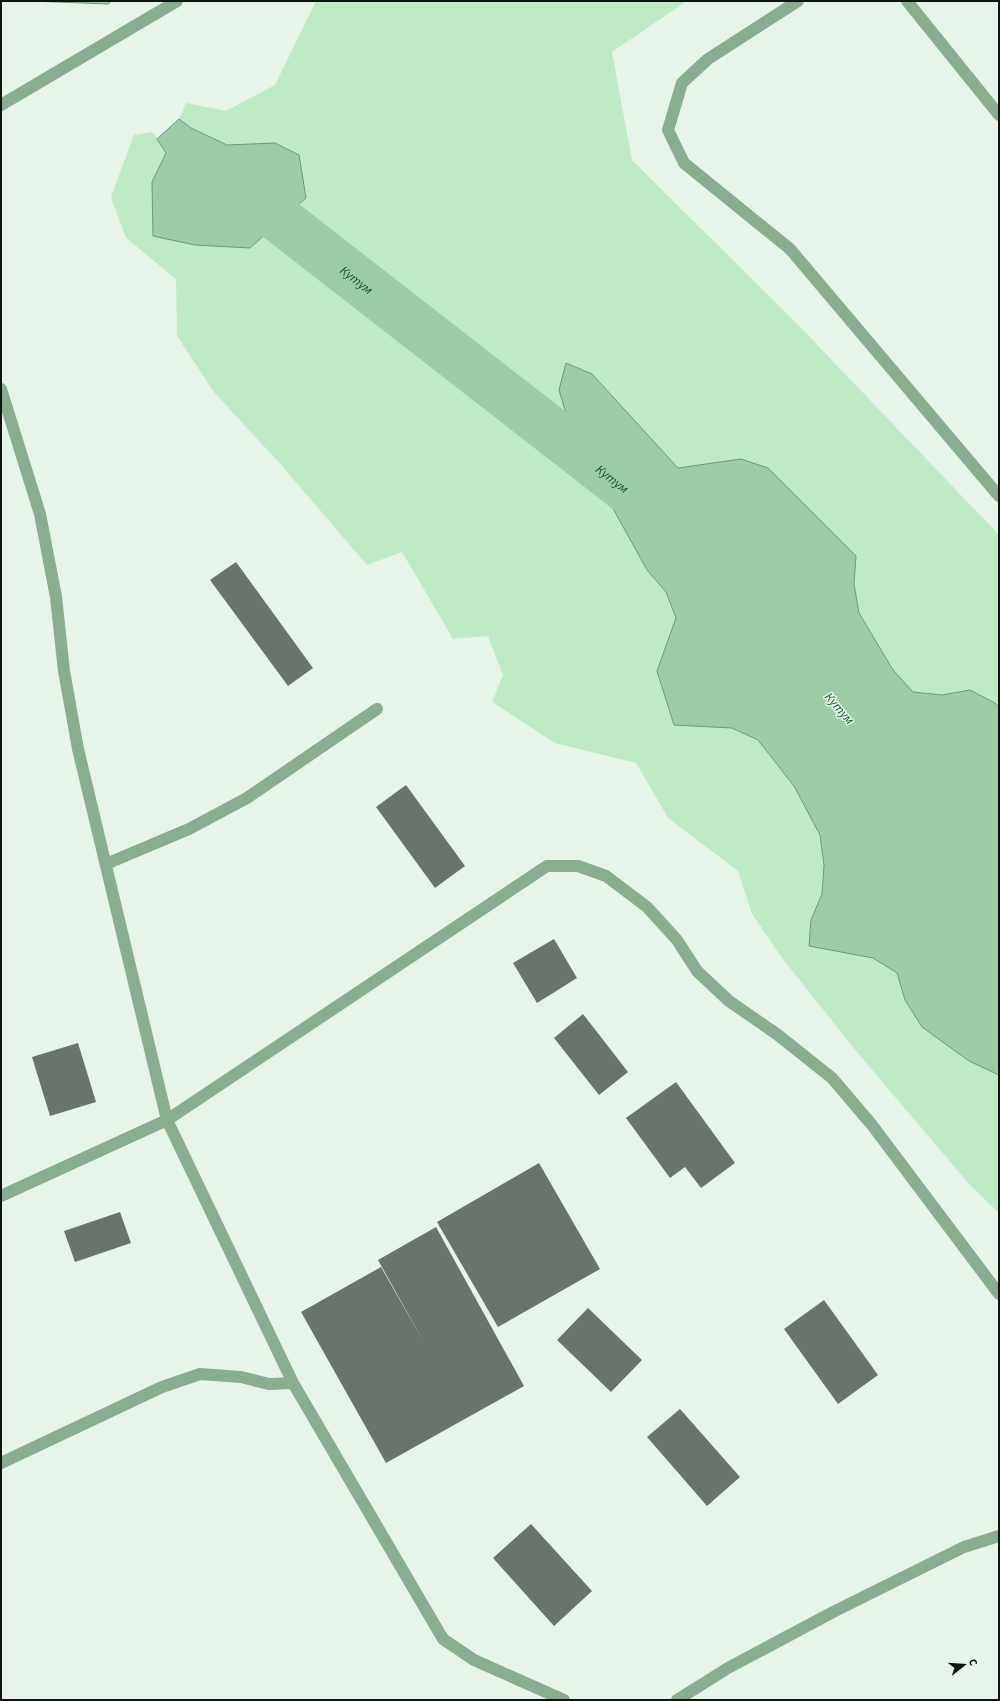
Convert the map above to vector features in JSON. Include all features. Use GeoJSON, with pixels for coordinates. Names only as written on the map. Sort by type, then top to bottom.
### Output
{"type":"FeatureCollection","features":[{"type":"Feature","properties":{"kind":"street"},"geometry":{"type":"LineString","coordinates":[[1,105],[178,1]]}},
{"type":"Feature","properties":{"kind":"street"},"geometry":{"type":"LineString","coordinates":[[798,1],[708,59],[682,83],[668,130],[684,163],[790,249],[999,496]]}},
{"type":"Feature","properties":{"kind":"street"},"geometry":{"type":"LineString","coordinates":[[907,1],[999,115]]}},
{"type":"Feature","properties":{"kind":"street"},"geometry":{"type":"LineString","coordinates":[[1,389],[40,514],[56,597],[64,671],[78,749],[167,1120],[293,1383],[443,1639],[474,1660],[564,1700]]}},
{"type":"Feature","properties":{"kind":"street"},"geometry":{"type":"LineString","coordinates":[[106,864],[189,829],[247,798],[377,709]]}},
{"type":"Feature","properties":{"kind":"street"},"geometry":{"type":"LineString","coordinates":[[1,1196],[167,1120],[547,866],[578,866],[606,876],[647,907],[677,940],[697,971],[724,996],[778,1035],[832,1078],[872,1125],[999,1294]]}},
{"type":"Feature","properties":{"kind":"street"},"geometry":{"type":"LineString","coordinates":[[1,1463],[162,1387],[200,1374],[241,1377],[269,1384],[293,1383]]}},
{"type":"Feature","properties":{"kind":"street"},"geometry":{"type":"LineString","coordinates":[[677,1700],[728,1668],[841,1608],[964,1547],[999,1536]]}},
{"type":"Feature","properties":{"kind":"shaded area"},"geometry":{"type":"Polygon","coordinates":[[[316,1],[687,1],[612,52],[632,160],[802,329],[999,535],[999,708],[995,703],[970,690],[942,695],[913,692],[893,670],[859,613],[854,584],[856,556],[741,459],[678,468],[592,374],[584,472],[605,494],[647,570],[666,592],[676,618],[657,671],[674,725],[732,728],[758,740],[794,786],[820,835],[824,865],[822,894],[811,920],[809,946],[873,958],[897,974],[905,1001],[969,1061],[999,1075],[999,1213],[969,1184],[857,1052],[782,958],[752,914],[738,871],[668,818],[636,763],[555,743],[492,702],[503,675],[488,636],[453,639],[402,552],[367,565],[283,467],[214,392],[177,336],[176,279],[126,238],[111,197],[134,135],[153,132],[166,153],[152,182],[250,248],[306,198],[299,155],[275,143],[227,145],[191,128],[179,119],[186,103],[226,111],[275,85],[316,1]]]}},
{"type":"Feature","properties":{"kind":"water"},"geometry":{"type":"Polygon","coordinates":[[[30,1],[112,1],[108,4],[30,1]]]}},
{"type":"Feature","properties":{"kind":"water"},"geometry":{"type":"Polygon","coordinates":[[[179,119],[191,128],[227,145],[275,143],[299,155],[306,198],[250,248],[195,245],[153,236],[152,182],[166,153],[157,139],[179,119]]]}},
{"type":"Feature","properties":{"kind":"water"},"geometry":{"type":"Polygon","coordinates":[[[566,363],[592,374],[678,468],[741,459],[768,468],[856,556],[854,584],[859,613],[893,670],[913,692],[942,695],[970,690],[995,703],[999,708],[999,1075],[969,1061],[922,1027],[905,1000],[897,973],[873,958],[809,946],[811,920],[822,894],[824,865],[820,835],[794,786],[758,740],[732,728],[674,725],[657,671],[676,618],[666,592],[647,570],[605,494],[584,473],[559,390],[566,363]]]}},
{"type":"Feature","properties":{"kind":"building"},"geometry":{"type":"Polygon","coordinates":[[[236,562],[313,668],[288,686],[210,580],[236,562]]]}},
{"type":"Feature","properties":{"kind":"building"},"geometry":{"type":"Polygon","coordinates":[[[406,785],[465,866],[435,888],[376,807],[406,785]]]}},
{"type":"Feature","properties":{"kind":"building"},"geometry":{"type":"Polygon","coordinates":[[[554,939],[577,978],[537,1003],[513,963],[554,939]]]}},
{"type":"Feature","properties":{"kind":"building"},"geometry":{"type":"Polygon","coordinates":[[[583,1014],[628,1072],[599,1095],[554,1038],[583,1014]]]}},
{"type":"Feature","properties":{"kind":"building"},"geometry":{"type":"Polygon","coordinates":[[[78,1043],[96,1102],[50,1116],[32,1057],[78,1043]]]}},
{"type":"Feature","properties":{"kind":"building"},"geometry":{"type":"Polygon","coordinates":[[[676,1082],[735,1163],[701,1188],[685,1167],[670,1178],[626,1118],[676,1082]]]}},
{"type":"Feature","properties":{"kind":"building"},"geometry":{"type":"Polygon","coordinates":[[[539,1163],[600,1269],[498,1327],[437,1222],[539,1163]]]}},
{"type":"Feature","properties":{"kind":"building"},"geometry":{"type":"Polygon","coordinates":[[[120,1212],[131,1243],[75,1262],[64,1231],[120,1212]]]}},
{"type":"Feature","properties":{"kind":"building"},"geometry":{"type":"Polygon","coordinates":[[[436,1227],[524,1386],[386,1463],[301,1312],[381,1267],[425,1344],[378,1260],[436,1227]]]}},
{"type":"Feature","properties":{"kind":"building"},"geometry":{"type":"Polygon","coordinates":[[[824,1300],[878,1375],[838,1404],[784,1329],[824,1300]]]}},
{"type":"Feature","properties":{"kind":"building"},"geometry":{"type":"Polygon","coordinates":[[[588,1308],[642,1360],[611,1392],[557,1340],[588,1308]]]}},
{"type":"Feature","properties":{"kind":"building"},"geometry":{"type":"Polygon","coordinates":[[[680,1409],[740,1477],[707,1506],[647,1437],[680,1409]]]}},
{"type":"Feature","properties":{"kind":"building"},"geometry":{"type":"Polygon","coordinates":[[[531,1524],[592,1591],[554,1626],[493,1558],[531,1524]]]}},
{"type":"Feature","properties":{"kind":"waterway","name":"Кутум"},"geometry":{"type":"LineString","coordinates":[[229,180],[630,492]]}}]}
